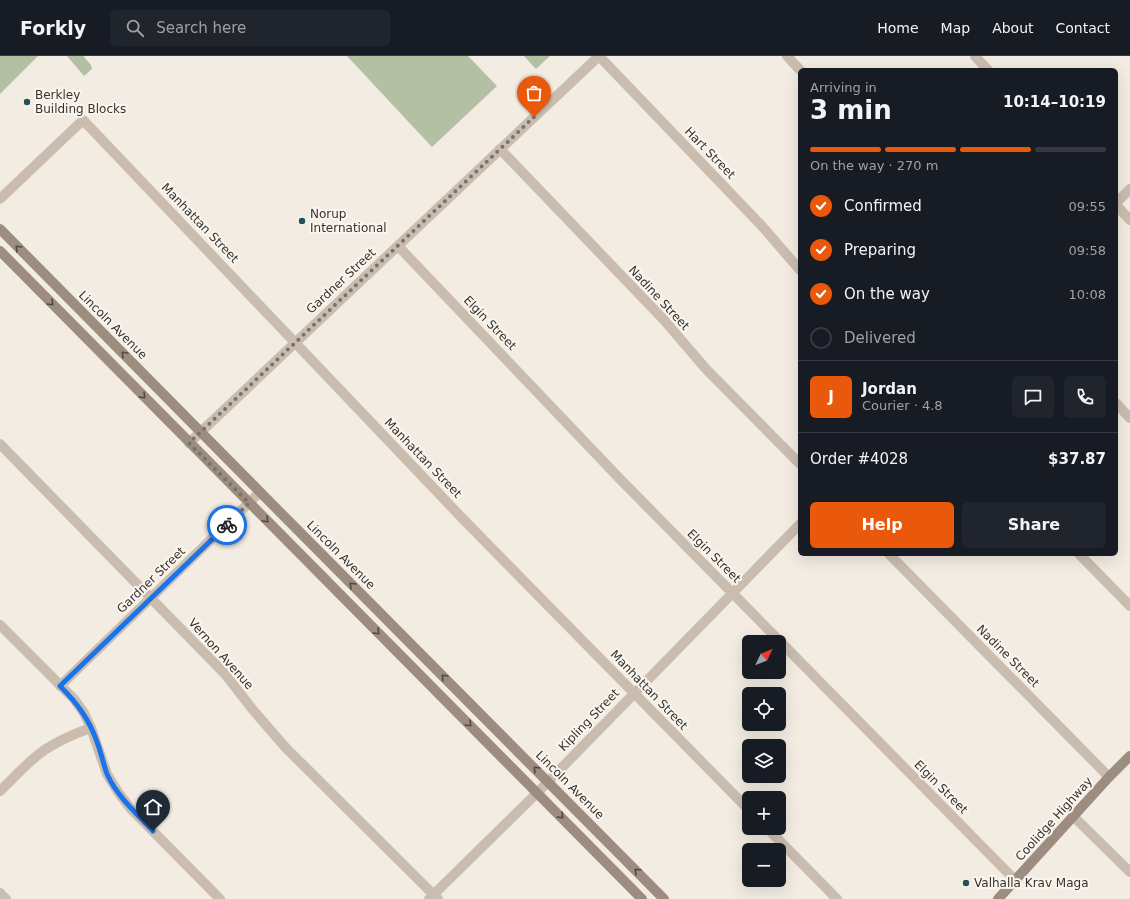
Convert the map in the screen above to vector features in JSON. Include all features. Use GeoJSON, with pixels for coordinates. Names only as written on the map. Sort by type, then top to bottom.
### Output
{"type":"FeatureCollection","features":[{"type":"Feature","properties":{"kind":"street","name":"Gardner Street"},"geometry":{"type":"LineString","coordinates":[[189,443],[599,56]]}},
{"type":"Feature","properties":{"kind":"street","name":"Hart Street"},"geometry":{"type":"LineString","coordinates":[[599,56],[761,225],[798,268]]}},
{"type":"Feature","properties":{"kind":"street"},"geometry":{"type":"LineString","coordinates":[[787,56],[798,68]]}},
{"type":"Feature","properties":{"kind":"street"},"geometry":{"type":"LineString","coordinates":[[975,56],[986,68]]}},
{"type":"Feature","properties":{"kind":"street","name":"Manhattan Street"},"geometry":{"type":"LineString","coordinates":[[0,199],[83,120],[468,525],[742,803]]}},
{"type":"Feature","properties":{"kind":"street","name":"Nadine Street"},"geometry":{"type":"LineString","coordinates":[[500,149],[664,320],[706,369],[798,462]]}},
{"type":"Feature","properties":{"kind":"street"},"geometry":{"type":"LineString","coordinates":[[1118,202],[1130,189]]}},
{"type":"Feature","properties":{"kind":"street"},"geometry":{"type":"LineString","coordinates":[[1118,206],[1130,220]]}},
{"type":"Feature","properties":{"kind":"street","name":"Lincoln Avenue"},"geometry":{"type":"LineString","coordinates":[[0,229],[664,899]]}},
{"type":"Feature","properties":{"kind":"street","name":"Elgin Street"},"geometry":{"type":"LineString","coordinates":[[398,246],[619,478],[1016,881]]}},
{"type":"Feature","properties":{"kind":"street"},"geometry":{"type":"LineString","coordinates":[[0,251],[642,899]]}},
{"type":"Feature","properties":{"kind":"street"},"geometry":{"type":"LineString","coordinates":[[1118,405],[1130,418]]}},
{"type":"Feature","properties":{"kind":"street","name":"Vernon Avenue"},"geometry":{"type":"LineString","coordinates":[[0,444],[226,674],[253,710],[286,748],[434,897]]}},
{"type":"Feature","properties":{"kind":"street","name":"Gardner Street"},"geometry":{"type":"LineString","coordinates":[[60,686],[260,492]]}},
{"type":"Feature","properties":{"kind":"street","name":"Kipling Street"},"geometry":{"type":"LineString","coordinates":[[434,897],[798,526]]}},
{"type":"Feature","properties":{"kind":"street","name":"Nadine Street"},"geometry":{"type":"LineString","coordinates":[[891,556],[1109,777]]}},
{"type":"Feature","properties":{"kind":"street"},"geometry":{"type":"LineString","coordinates":[[1081,556],[1130,606]]}},
{"type":"Feature","properties":{"kind":"street"},"geometry":{"type":"LineString","coordinates":[[0,625],[74,699],[84,713],[92,728],[108,774],[118,792],[131,808],[220,899]]}},
{"type":"Feature","properties":{"kind":"street"},"geometry":{"type":"LineString","coordinates":[[0,791],[36,756],[46,749],[70,736],[92,728]]}},
{"type":"Feature","properties":{"kind":"street","name":"Coolidge Highway"},"geometry":{"type":"LineString","coordinates":[[998,899],[1130,756]]}},
{"type":"Feature","properties":{"kind":"street"},"geometry":{"type":"LineString","coordinates":[[1074,816],[1130,872]]}},
{"type":"Feature","properties":{"kind":"street"},"geometry":{"type":"LineString","coordinates":[[774,835],[836,899]]}},
{"type":"Feature","properties":{"kind":"street"},"geometry":{"type":"LineString","coordinates":[[0,893],[6,899]]}},
{"type":"Feature","properties":{"kind":"green space"},"geometry":{"type":"Polygon","coordinates":[[[0,56],[38,56],[0,94],[0,56]]]}},
{"type":"Feature","properties":{"kind":"green space"},"geometry":{"type":"Polygon","coordinates":[[[67,56],[84,56],[91,65],[92,69],[84,76],[67,56]]]}},
{"type":"Feature","properties":{"kind":"green space"},"geometry":{"type":"Polygon","coordinates":[[[347,56],[468,56],[497,86],[432,147],[347,56]]]}},
{"type":"Feature","properties":{"kind":"green space"},"geometry":{"type":"Polygon","coordinates":[[[524,56],[550,56],[536,69],[524,56]]]}},
{"type":"Feature","properties":{"kind":"way so far"},"geometry":{"type":"LineString","coordinates":[[227,525],[249,503],[189,443],[534,117]]}},
{"type":"Feature","properties":{"kind":"place","name":"Berkley Building Blocks"},"geometry":{"type":"Point","coordinates":[27,102]}},
{"type":"Feature","properties":{"kind":"place","name":"Norup International"},"geometry":{"type":"Point","coordinates":[302,221]}},
{"type":"Feature","properties":{"kind":"place","name":"Valhalla Krav Maga"},"geometry":{"type":"Point","coordinates":[966,883]}},
{"type":"Feature","properties":{"kind":"route"},"geometry":{"type":"LineString","coordinates":[[153,831],[118,792],[108,774],[92,728],[84,713],[74,699],[60,686],[227,525]]}}]}
